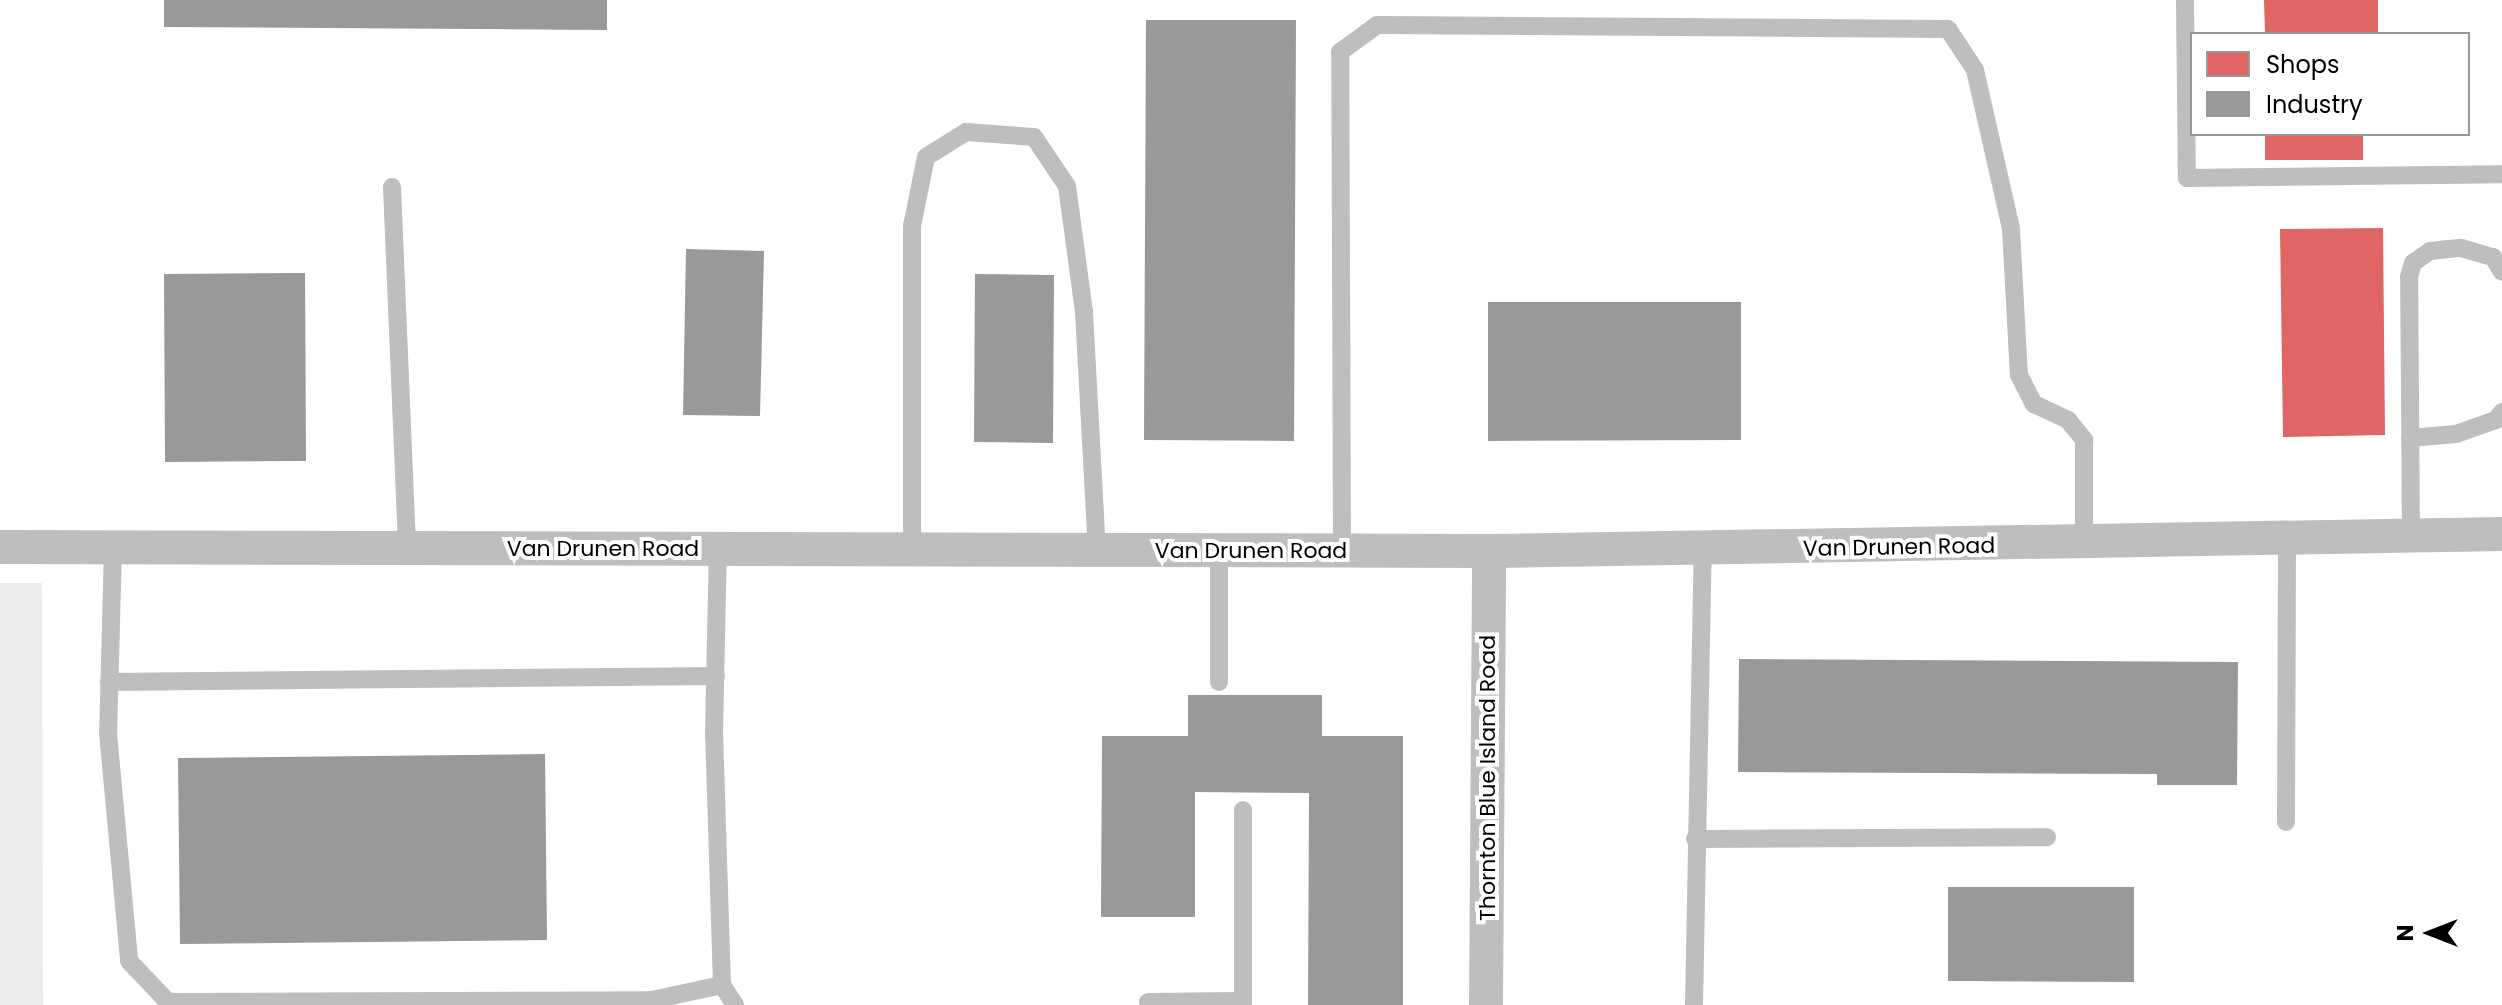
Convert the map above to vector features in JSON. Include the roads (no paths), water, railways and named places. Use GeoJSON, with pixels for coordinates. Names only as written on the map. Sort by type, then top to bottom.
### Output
{"type":"FeatureCollection","features":[{"type":"Feature","properties":{"kind":"street","name":"Van Drunen Road"},"geometry":{"type":"LineString","coordinates":[[0,547],[1489,551],[2411,540],[2502,534]]}},
{"type":"Feature","properties":{"kind":"street","name":"Thornton Blue Island Road"},"geometry":{"type":"LineString","coordinates":[[1486,1005],[1489,551]]}},
{"type":"Feature","properties":{"kind":"lane"},"geometry":{"type":"LineString","coordinates":[[2185,0],[2187,178],[2502,174]]}},
{"type":"Feature","properties":{"kind":"lane"},"geometry":{"type":"LineString","coordinates":[[1342,551],[1340,52],[1377,25],[1948,29],[1975,70],[2011,229],[2019,375],[2034,404],[2068,420],[2084,440],[2084,544]]}},
{"type":"Feature","properties":{"kind":"lane"},"geometry":{"type":"LineString","coordinates":[[912,549],[912,226],[926,157],[966,132],[1034,137],[1067,186],[1084,312],[1097,550]]}},
{"type":"Feature","properties":{"kind":"lane"},"geometry":{"type":"LineString","coordinates":[[392,187],[407,548]]}},
{"type":"Feature","properties":{"kind":"lane"},"geometry":{"type":"LineString","coordinates":[[2411,540],[2409,277],[2413,263],[2430,251],[2461,248],[2493,257],[2502,272]]}},
{"type":"Feature","properties":{"kind":"lane"},"geometry":{"type":"LineString","coordinates":[[2410,438],[2456,434],[2496,420],[2502,412]]}},
{"type":"Feature","properties":{"kind":"lane"},"geometry":{"type":"LineString","coordinates":[[2286,822],[2287,541]]}},
{"type":"Feature","properties":{"kind":"lane"},"geometry":{"type":"LineString","coordinates":[[113,547],[108,733],[129,961],[168,1002],[652,1000],[722,985]]}},
{"type":"Feature","properties":{"kind":"lane"},"geometry":{"type":"LineString","coordinates":[[718,549],[716,676],[722,985],[735,1005]]}},
{"type":"Feature","properties":{"kind":"lane"},"geometry":{"type":"LineString","coordinates":[[1694,1005],[1703,549]]}},
{"type":"Feature","properties":{"kind":"lane"},"geometry":{"type":"LineString","coordinates":[[1219,550],[1219,682]]}},
{"type":"Feature","properties":{"kind":"lane"},"geometry":{"type":"LineString","coordinates":[[109,682],[716,676]]}},
{"type":"Feature","properties":{"kind":"lane"},"geometry":{"type":"LineString","coordinates":[[1148,1002],[1242,1003],[1243,810]]}},
{"type":"Feature","properties":{"kind":"lane"},"geometry":{"type":"LineString","coordinates":[[1695,839],[2047,837]]}}]}
